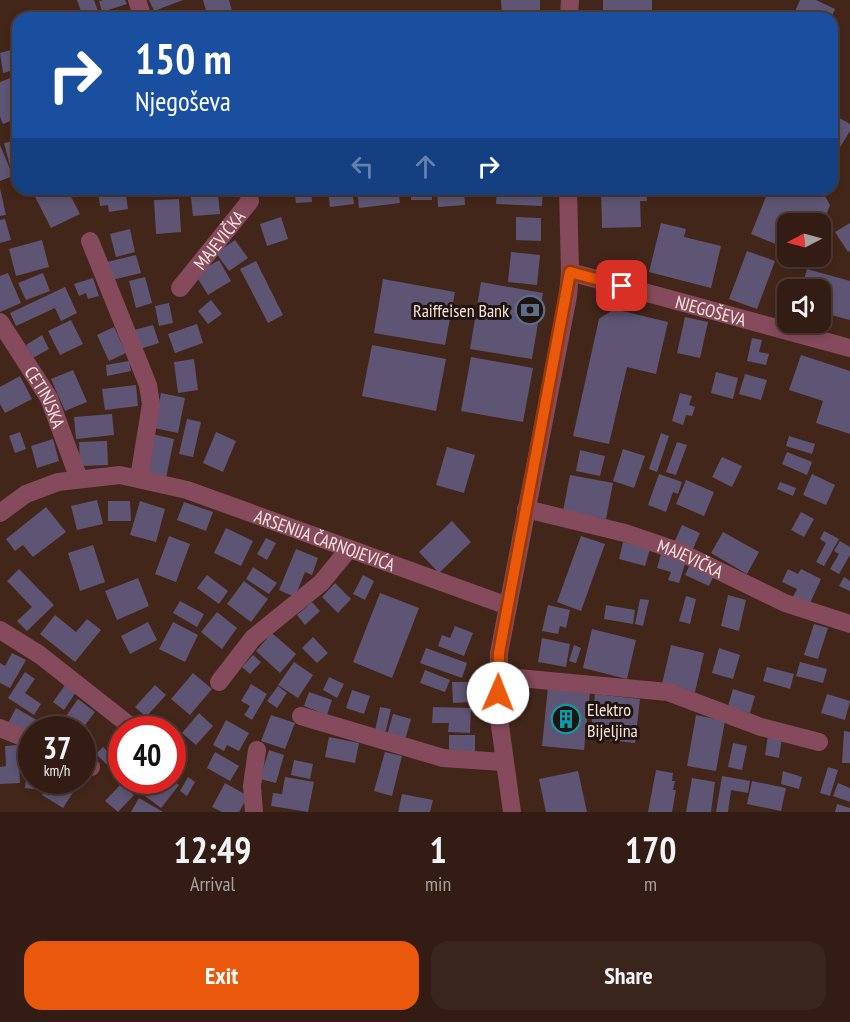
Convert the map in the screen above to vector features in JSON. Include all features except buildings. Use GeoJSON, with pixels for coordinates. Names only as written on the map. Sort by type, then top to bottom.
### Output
{"type":"FeatureCollection","features":[{"type":"Feature","properties":{"kind":"street","name":"MAJEVIČKA"},"geometry":{"type":"LineString","coordinates":[[180,288],[250,201],[249,195]]}},
{"type":"Feature","properties":{"kind":"street"},"geometry":{"type":"LineString","coordinates":[[512,812],[503,762],[498,676],[508,606],[570,272],[568,195]]}},
{"type":"Feature","properties":{"kind":"street"},"geometry":{"type":"LineString","coordinates":[[90,240],[148,385],[151,404],[139,478]]}},
{"type":"Feature","properties":{"kind":"street","name":"NJEGOŠEVA"},"geometry":{"type":"LineString","coordinates":[[570,272],[850,348]]}},
{"type":"Feature","properties":{"kind":"street","name":"CETINJSKA"},"geometry":{"type":"LineString","coordinates":[[0,322],[49,398],[79,479]]}},
{"type":"Feature","properties":{"kind":"street","name":"ARSENIJA ČARNOJEVIĆA"},"geometry":{"type":"LineString","coordinates":[[0,513],[26,494],[58,482],[120,475],[139,478],[187,490],[508,606]]}},
{"type":"Feature","properties":{"kind":"street","name":"MAJEVIČKA"},"geometry":{"type":"LineString","coordinates":[[526,509],[625,532],[678,551],[785,603],[850,624]]}},
{"type":"Feature","properties":{"kind":"street"},"geometry":{"type":"LineString","coordinates":[[219,682],[253,638],[321,583],[349,549]]}},
{"type":"Feature","properties":{"kind":"street"},"geometry":{"type":"LineString","coordinates":[[0,630],[40,655],[117,716]]}},
{"type":"Feature","properties":{"kind":"street"},"geometry":{"type":"LineString","coordinates":[[498,676],[668,692],[762,727],[819,742]]}},
{"type":"Feature","properties":{"kind":"street"},"geometry":{"type":"LineString","coordinates":[[301,716],[443,758],[503,762]]}},
{"type":"Feature","properties":{"kind":"street"},"geometry":{"type":"LineString","coordinates":[[0,728],[18,735]]}},
{"type":"Feature","properties":{"kind":"street"},"geometry":{"type":"LineString","coordinates":[[254,812],[252,786],[257,750]]}},
{"type":"Feature","properties":{"kind":"place","name":"Raiffeisen Bank"},"geometry":{"type":"Point","coordinates":[530,310]}},
{"type":"Feature","properties":{"kind":"place","name":"Elektro Bijeljina"},"geometry":{"type":"Point","coordinates":[566,719]}},
{"type":"Feature","properties":{"kind":"route"},"geometry":{"type":"LineString","coordinates":[[498,693],[499,653],[568,296],[570,272],[622,286]]}}]}
